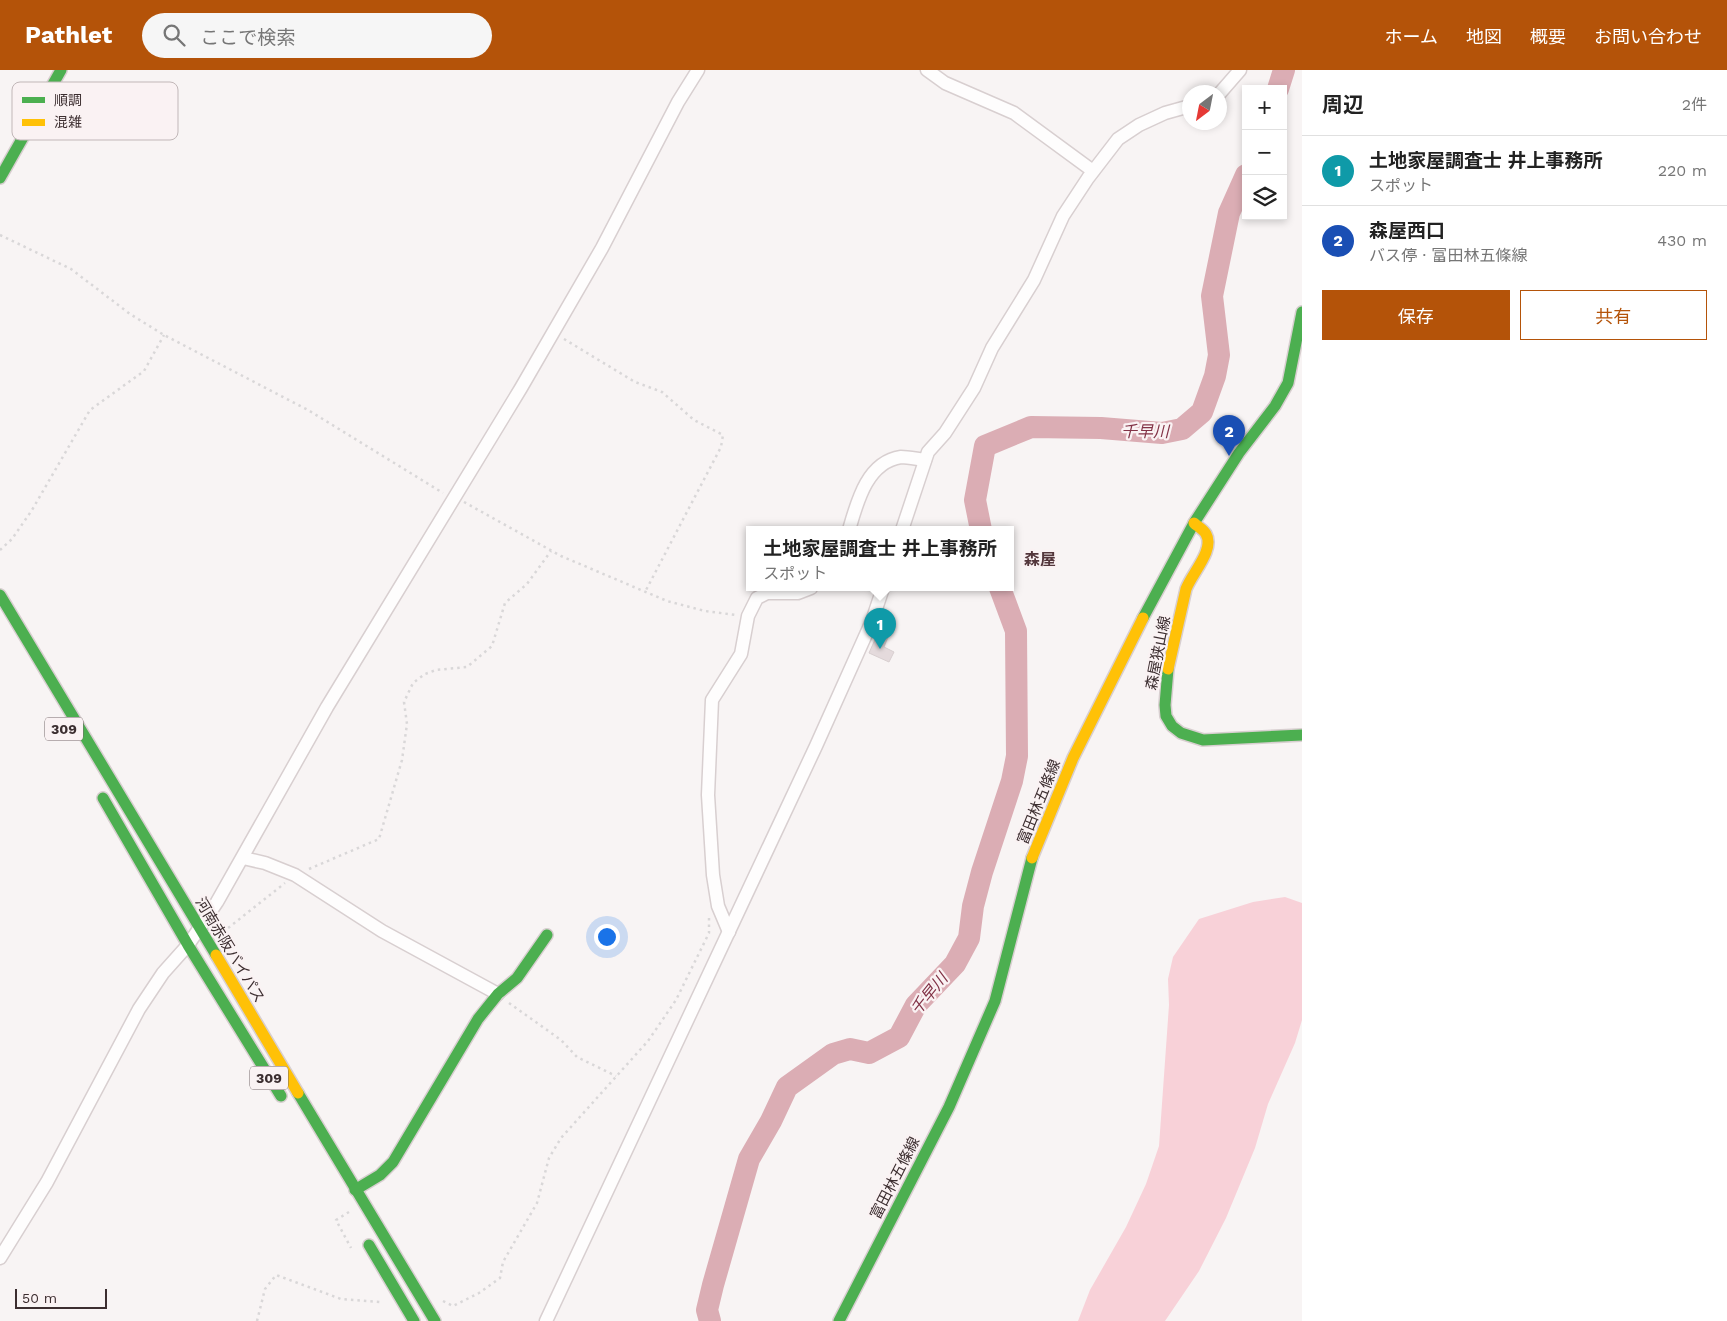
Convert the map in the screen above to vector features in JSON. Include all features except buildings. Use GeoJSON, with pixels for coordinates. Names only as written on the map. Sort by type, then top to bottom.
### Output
{"type":"FeatureCollection","features":[{"type":"Feature","properties":{"kind":"main road"},"geometry":{"type":"LineString","coordinates":[[54,82],[61,70]]}},
{"type":"Feature","properties":{"kind":"main road"},"geometry":{"type":"LineString","coordinates":[[0,178],[21,140]]}},
{"type":"Feature","properties":{"kind":"main road","name":"富田林五條線"},"geometry":{"type":"LineString","coordinates":[[839,1321],[949,1107],[994,1001],[1032,860],[1073,758],[1144,614],[1194,523],[1239,453],[1275,406],[1288,383],[1302,312]]}},
{"type":"Feature","properties":{"kind":"main road","name":"森屋狭山線"},"geometry":{"type":"LineString","coordinates":[[1194,523],[1206,534],[1208,549],[1191,577],[1182,606],[1164,695],[1166,715],[1177,731],[1191,738],[1203,740],[1302,734]]}},
{"type":"Feature","properties":{"kind":"main road","name":"河南赤阪バイパス"},"geometry":{"type":"LineString","coordinates":[[0,595],[435,1321]]}},
{"type":"Feature","properties":{"kind":"main road","name":"309"},"geometry":{"type":"LineString","coordinates":[[95,784],[188,945],[289,1110]]}},
{"type":"Feature","properties":{"kind":"main road"},"geometry":{"type":"LineString","coordinates":[[355,1190],[380,1174],[393,1162],[478,1019],[498,994],[517,978],[540,948],[546,935]]}},
{"type":"Feature","properties":{"kind":"main road"},"geometry":{"type":"LineString","coordinates":[[364,1236],[414,1321]]}},
{"type":"Feature","properties":{"kind":"street"},"geometry":{"type":"LineString","coordinates":[[0,1258],[47,1182],[139,1009],[163,973],[188,945],[243,858],[327,707],[453,495],[553,332],[602,248],[678,102],[698,70]]}},
{"type":"Feature","properties":{"kind":"street"},"geometry":{"type":"LineString","coordinates":[[927,70],[945,83],[1014,113],[1093,171]]}},
{"type":"Feature","properties":{"kind":"street"},"geometry":{"type":"LineString","coordinates":[[1227,85],[1240,70]]}},
{"type":"Feature","properties":{"kind":"street"},"geometry":{"type":"LineString","coordinates":[[903,526],[928,452],[945,433],[974,388],[992,348],[1034,280],[1063,216],[1093,171],[1118,139],[1165,113],[1182,108]]}},
{"type":"Feature","properties":{"kind":"street"},"geometry":{"type":"LineString","coordinates":[[850,526],[866,484],[879,466],[901,457],[925,460]]}},
{"type":"Feature","properties":{"kind":"street"},"geometry":{"type":"LineString","coordinates":[[729,932],[718,906],[712,875],[708,795],[712,700],[741,654],[748,616],[757,598],[767,593],[798,593],[803,591]]}},
{"type":"Feature","properties":{"kind":"street"},"geometry":{"type":"LineString","coordinates":[[546,1321],[856,659],[882,591]]}},
{"type":"Feature","properties":{"kind":"street"},"geometry":{"type":"LineString","coordinates":[[243,858],[265,863],[295,875],[382,931],[498,994]]}},
{"type":"Feature","properties":{"kind":"path"},"geometry":{"type":"LineString","coordinates":[[0,235],[71,269],[130,314],[164,335],[248,381],[308,410],[442,493],[453,495],[491,519],[551,551],[667,602],[704,611],[748,616]]}},
{"type":"Feature","properties":{"kind":"path"},"geometry":{"type":"LineString","coordinates":[[553,332],[635,382],[662,392],[694,420],[723,435],[721,447],[645,592]]}},
{"type":"Feature","properties":{"kind":"path"},"geometry":{"type":"LineString","coordinates":[[0,550],[12,539],[32,510],[90,410],[144,371],[164,335]]}},
{"type":"Feature","properties":{"kind":"path"},"geometry":{"type":"LineString","coordinates":[[209,942],[252,911],[295,875],[379,839],[402,760],[406,724],[404,702],[413,683],[425,674],[436,670],[467,667],[492,646],[505,603],[527,584],[551,551]]}},
{"type":"Feature","properties":{"kind":"path"},"geometry":{"type":"LineString","coordinates":[[441,1300],[453,1306],[479,1293],[500,1278],[503,1262],[537,1203],[549,1158],[561,1138],[648,1041],[676,1000],[709,933],[709,914]]}},
{"type":"Feature","properties":{"kind":"path"},"geometry":{"type":"LineString","coordinates":[[498,994],[561,1040],[577,1057],[616,1076]]}},
{"type":"Feature","properties":{"kind":"path"},"geometry":{"type":"LineString","coordinates":[[350,1211],[336,1220],[354,1253]]}},
{"type":"Feature","properties":{"kind":"path"},"geometry":{"type":"LineString","coordinates":[[257,1321],[265,1289],[276,1275],[341,1299],[380,1302],[376,1293]]}},
{"type":"Feature","properties":{"kind":"shaded area"},"geometry":{"type":"Polygon","coordinates":[[[1285,897],[1302,903],[1302,1020],[1295,1043],[1268,1104],[1255,1148],[1226,1218],[1199,1271],[1165,1321],[1078,1321],[1090,1290],[1126,1227],[1146,1184],[1159,1146],[1169,1005],[1168,979],[1173,957],[1199,919],[1253,902],[1285,897]]]}},
{"type":"Feature","properties":{"kind":"waterway","name":"千早川"},"geometry":{"type":"LineString","coordinates":[[1279,85],[1284,70]]}},
{"type":"Feature","properties":{"kind":"waterway","name":"千早川"},"geometry":{"type":"LineString","coordinates":[[980,526],[975,500],[985,446],[1031,427],[1101,428],[1162,433],[1182,429],[1202,412],[1215,376],[1219,355],[1212,296],[1229,213],[1242,184]]}},
{"type":"Feature","properties":{"kind":"waterway","name":"千早川"},"geometry":{"type":"LineString","coordinates":[[710,1321],[707,1310],[713,1285],[749,1159],[771,1121],[787,1087],[833,1054],[850,1049],[869,1053],[899,1037],[916,1005],[955,964],[969,938],[973,906],[982,872],[1012,781],[1017,756],[1016,631],[1001,591]]}},
{"type":"Feature","properties":{"kind":"traffic: fast"},"geometry":{"type":"LineString","coordinates":[[54,82],[61,70]]}},
{"type":"Feature","properties":{"kind":"traffic: fast"},"geometry":{"type":"LineString","coordinates":[[0,178],[21,140]]}},
{"type":"Feature","properties":{"kind":"traffic: fast"},"geometry":{"type":"LineString","coordinates":[[1143,618],[1194,523],[1239,453],[1275,406],[1288,383],[1302,312]]}},
{"type":"Feature","properties":{"kind":"traffic: fast"},"geometry":{"type":"LineString","coordinates":[[0,595],[216,955]]}},
{"type":"Feature","properties":{"kind":"traffic: fast"},"geometry":{"type":"LineString","coordinates":[[1168,669],[1166,716],[1172,726],[1181,733],[1203,740],[1302,735]]}},
{"type":"Feature","properties":{"kind":"traffic: fast"},"geometry":{"type":"LineString","coordinates":[[103,798],[188,945],[281,1096]]}},
{"type":"Feature","properties":{"kind":"traffic: fast"},"geometry":{"type":"LineString","coordinates":[[839,1321],[949,1107],[995,1001],[1032,858]]}},
{"type":"Feature","properties":{"kind":"traffic: fast"},"geometry":{"type":"LineString","coordinates":[[355,1190],[380,1175],[393,1162],[478,1019],[498,994],[517,978],[547,935]]}},
{"type":"Feature","properties":{"kind":"traffic: fast"},"geometry":{"type":"LineString","coordinates":[[298,1093],[435,1321]]}},
{"type":"Feature","properties":{"kind":"traffic: fast"},"geometry":{"type":"LineString","coordinates":[[369,1245],[414,1321]]}},
{"type":"Feature","properties":{"kind":"traffic: slow"},"geometry":{"type":"LineString","coordinates":[[1168,669],[1186,589],[1208,547],[1206,534],[1194,523]]}},
{"type":"Feature","properties":{"kind":"traffic: slow"},"geometry":{"type":"LineString","coordinates":[[1032,858],[1073,758],[1143,618]]}},
{"type":"Feature","properties":{"kind":"traffic: slow"},"geometry":{"type":"LineString","coordinates":[[216,955],[298,1093]]}},
{"type":"Feature","properties":{"kind":"place","name":"森屋西口"},"geometry":{"type":"Point","coordinates":[1229,456]}},
{"type":"Feature","properties":{"kind":"place","name":"土地家屋調査士 井上事務所"},"geometry":{"type":"Point","coordinates":[880,649]}},
{"type":"Feature","properties":{"kind":"district","name":"森屋"},"geometry":{"type":"Point","coordinates":[1040,559]}}]}
